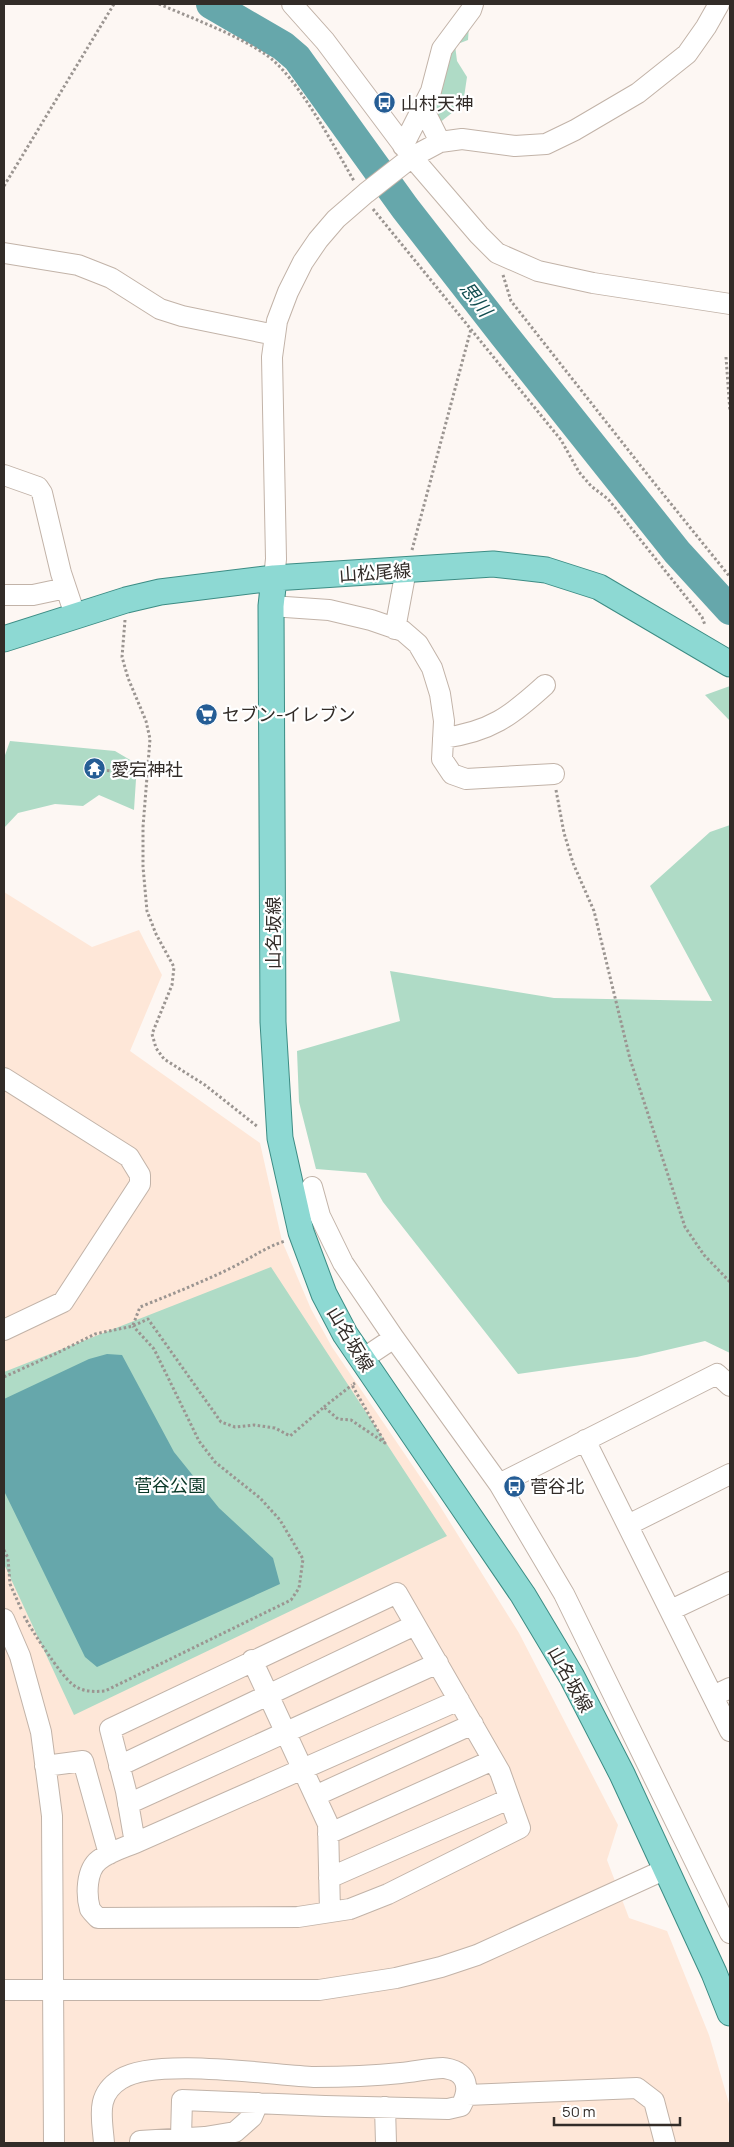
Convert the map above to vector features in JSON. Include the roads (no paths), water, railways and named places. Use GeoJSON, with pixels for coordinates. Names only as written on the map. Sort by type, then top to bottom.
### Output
{"type":"FeatureCollection","features":[{"type":"Feature","properties":{"kind":"main road","name":"山松尾線"},"geometry":{"type":"LineString","coordinates":[[4,639],[126,600],[186,588],[274,578],[493,564],[546,570],[599,587],[720,658]]}},
{"type":"Feature","properties":{"kind":"main road","name":"山名坂線"},"geometry":{"type":"LineString","coordinates":[[274,578],[271,606],[273,1022],[280,1138],[301,1232],[324,1294],[345,1334],[523,1595],[576,1686],[622,1774],[714,1973],[730,2013]]}},
{"type":"Feature","properties":{"kind":"street"},"geometry":{"type":"LineString","coordinates":[[292,4],[325,41],[406,156],[497,253],[538,271],[593,283],[730,304]]}},
{"type":"Feature","properties":{"kind":"street"},"geometry":{"type":"LineString","coordinates":[[406,156],[431,90],[442,49],[471,10],[473,4]]}},
{"type":"Feature","properties":{"kind":"street"},"geometry":{"type":"LineString","coordinates":[[274,578],[276,558],[272,356],[277,321],[285,299],[303,262],[336,219],[365,195],[406,156],[440,142],[462,139],[515,146],[546,144],[575,130],[638,93],[687,54],[719,4]]}},
{"type":"Feature","properties":{"kind":"street"},"geometry":{"type":"LineString","coordinates":[[423,108],[440,142]]}},
{"type":"Feature","properties":{"kind":"street"},"geometry":{"type":"LineString","coordinates":[[4,253],[78,265],[111,278],[160,309],[182,316],[275,335]]}},
{"type":"Feature","properties":{"kind":"street"},"geometry":{"type":"LineString","coordinates":[[4,475],[38,487],[42,493],[66,588],[75,615]]}},
{"type":"Feature","properties":{"kind":"street"},"geometry":{"type":"LineString","coordinates":[[395,629],[406,570]]}},
{"type":"Feature","properties":{"kind":"street"},"geometry":{"type":"LineString","coordinates":[[4,595],[33,596],[66,588]]}},
{"type":"Feature","properties":{"kind":"street"},"geometry":{"type":"LineString","coordinates":[[271,606],[329,610],[371,620],[403,631],[418,644],[432,668],[440,694],[444,721],[442,759],[452,774],[466,779],[554,774]]}},
{"type":"Feature","properties":{"kind":"street"},"geometry":{"type":"LineString","coordinates":[[443,738],[468,735],[499,722],[516,711],[545,686]]}},
{"type":"Feature","properties":{"kind":"street"},"geometry":{"type":"LineString","coordinates":[[4,1078],[130,1157],[140,1175],[140,1184],[63,1302],[4,1330]]}},
{"type":"Feature","properties":{"kind":"street"},"geometry":{"type":"LineString","coordinates":[[312,1187],[320,1216],[343,1263],[394,1338],[499,1484],[564,1594],[730,1934]]}},
{"type":"Feature","properties":{"kind":"street"},"geometry":{"type":"LineString","coordinates":[[361,1360],[394,1338]]}},
{"type":"Feature","properties":{"kind":"street"},"geometry":{"type":"LineString","coordinates":[[499,1484],[717,1374],[730,1386]]}},
{"type":"Feature","properties":{"kind":"street"},"geometry":{"type":"LineString","coordinates":[[585,1440],[672,1610],[722,1692],[730,1731]]}},
{"type":"Feature","properties":{"kind":"street"},"geometry":{"type":"LineString","coordinates":[[628,1525],[730,1474]]}},
{"type":"Feature","properties":{"kind":"street"},"geometry":{"type":"LineString","coordinates":[[672,1610],[730,1582]]}},
{"type":"Feature","properties":{"kind":"street"},"geometry":{"type":"LineString","coordinates":[[135,1843],[128,1804],[110,1729],[252,1660],[397,1594],[460,1700],[493,1760],[520,1828],[388,1894],[350,1909],[298,1917],[98,1918],[91,1910],[88,1892],[90,1873],[97,1861],[109,1854],[135,1843],[303,1770],[460,1700]]}},
{"type":"Feature","properties":{"kind":"street"},"geometry":{"type":"LineString","coordinates":[[4,1620],[20,1656],[41,1732],[52,1816],[54,2143]]}},
{"type":"Feature","properties":{"kind":"street"},"geometry":{"type":"LineString","coordinates":[[119,1766],[415,1625]]}},
{"type":"Feature","properties":{"kind":"street"},"geometry":{"type":"LineString","coordinates":[[252,1660],[328,1824],[330,1912]]}},
{"type":"Feature","properties":{"kind":"street"},"geometry":{"type":"LineString","coordinates":[[128,1804],[438,1663]]}},
{"type":"Feature","properties":{"kind":"street"},"geometry":{"type":"LineString","coordinates":[[315,1796],[473,1724]]}},
{"type":"Feature","properties":{"kind":"street"},"geometry":{"type":"LineString","coordinates":[[328,1834],[493,1760]]}},
{"type":"Feature","properties":{"kind":"street"},"geometry":{"type":"LineString","coordinates":[[45,1766],[83,1761],[109,1854]]}},
{"type":"Feature","properties":{"kind":"street"},"geometry":{"type":"LineString","coordinates":[[329,1878],[509,1799]]}},
{"type":"Feature","properties":{"kind":"street"},"geometry":{"type":"LineString","coordinates":[[4,1990],[319,1990],[396,1978],[442,1967],[477,1955],[666,1868]]}},
{"type":"Feature","properties":{"kind":"street"},"geometry":{"type":"LineString","coordinates":[[104,2143],[102,2106],[106,2091],[122,2078],[140,2071],[165,2068],[313,2077],[362,2076],[443,2068],[457,2072],[465,2080],[466,2095],[461,2106],[448,2109],[182,2100],[181,2137]]}},
{"type":"Feature","properties":{"kind":"street"},"geometry":{"type":"LineString","coordinates":[[466,2095],[638,2088],[654,2101],[665,2143]]}},
{"type":"Feature","properties":{"kind":"street"},"geometry":{"type":"LineString","coordinates":[[140,2143],[140,2141],[205,2137],[235,2132],[252,2117],[258,2103]]}},
{"type":"Feature","properties":{"kind":"street"},"geometry":{"type":"LineString","coordinates":[[385,2107],[386,2143]]}},
{"type":"Feature","properties":{"kind":"water"},"geometry":{"type":"Polygon","coordinates":[[[107,1354],[122,1355],[174,1452],[219,1508],[273,1558],[280,1584],[97,1667],[85,1657],[4,1491],[4,1399],[89,1359],[107,1354]]]}},
{"type":"Feature","properties":{"kind":"waterway","name":"思川"},"geometry":{"type":"LineString","coordinates":[[211,4],[283,46],[297,58],[405,208],[504,335],[677,552],[730,610]]}},
{"type":"Feature","properties":{"kind":"place","name":"山村天神"},"geometry":{"type":"Point","coordinates":[385,103]}},
{"type":"Feature","properties":{"kind":"place","name":"セブン-イレブン"},"geometry":{"type":"Point","coordinates":[206,714]}},
{"type":"Feature","properties":{"kind":"place","name":"愛宕神社"},"geometry":{"type":"Point","coordinates":[95,769]}},
{"type":"Feature","properties":{"kind":"place","name":"菅谷北"},"geometry":{"type":"Point","coordinates":[514,1486]}},
{"type":"Feature","properties":{"kind":"park label","name":"菅谷公園"},"geometry":{"type":"Point","coordinates":[170,1485]}}]}
